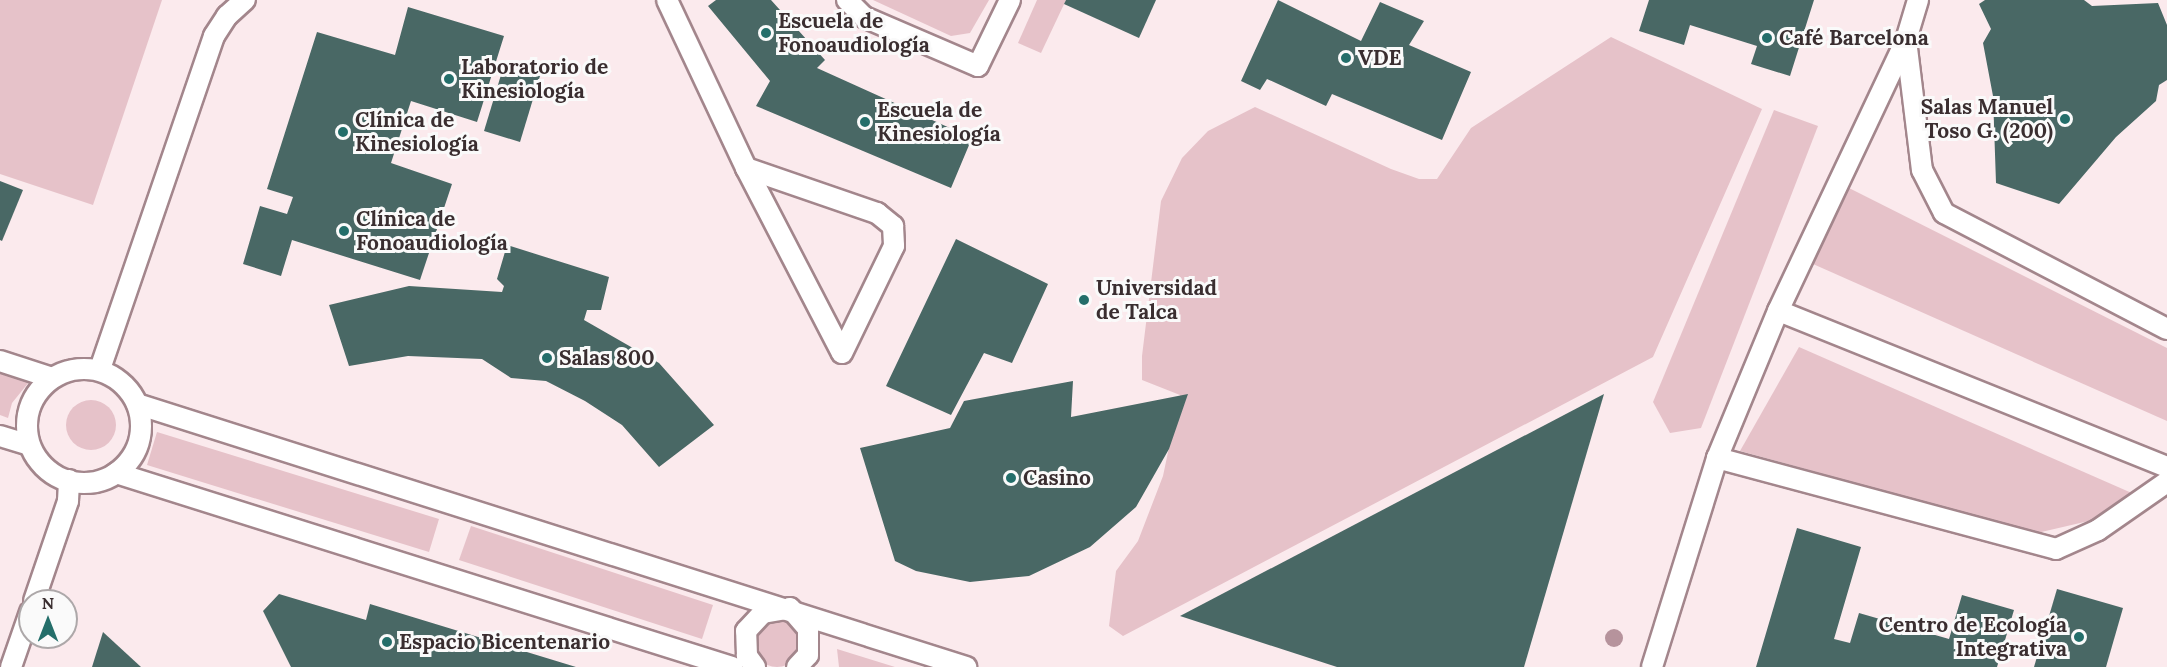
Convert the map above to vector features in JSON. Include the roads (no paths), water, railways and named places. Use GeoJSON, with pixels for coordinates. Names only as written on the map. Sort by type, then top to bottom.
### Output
{"type":"FeatureCollection","features":[{"type":"Feature","properties":{"kind":"lane"},"geometry":{"type":"LineString","coordinates":[[100,369],[214,36],[227,16],[245,0]]}},
{"type":"Feature","properties":{"kind":"lane"},"geometry":{"type":"LineString","coordinates":[[667,0],[746,168],[842,352],[894,246],[892,226],[878,213],[746,168]]}},
{"type":"Feature","properties":{"kind":"lane"},"geometry":{"type":"LineString","coordinates":[[847,0],[864,17],[978,66],[1010,0]]}},
{"type":"Feature","properties":{"kind":"lane"},"geometry":{"type":"LineString","coordinates":[[1652,667],[1717,458],[1778,312],[1906,40],[1918,0]]}},
{"type":"Feature","properties":{"kind":"lane"},"geometry":{"type":"LineString","coordinates":[[1906,40],[1922,170],[1944,213],[2167,328]]}},
{"type":"Feature","properties":{"kind":"lane"},"geometry":{"type":"LineString","coordinates":[[1778,312],[2167,467]]}},
{"type":"Feature","properties":{"kind":"lane"},"geometry":{"type":"LineString","coordinates":[[0,361],[52,378]]}},
{"type":"Feature","properties":{"kind":"lane"},"geometry":{"type":"LineString","coordinates":[[75,369],[100,369],[128,389],[137,404],[142,423],[140,442],[116,473],[101,481],[69,480],[45,467],[29,445],[29,407],[52,378],[75,369]]}},
{"type":"Feature","properties":{"kind":"lane"},"geometry":{"type":"LineString","coordinates":[[137,404],[790,608],[966,667]]}},
{"type":"Feature","properties":{"kind":"lane"},"geometry":{"type":"LineString","coordinates":[[0,436],[29,445]]}},
{"type":"Feature","properties":{"kind":"lane"},"geometry":{"type":"LineString","coordinates":[[1717,458],[2056,549],[2098,530],[2167,482]]}},
{"type":"Feature","properties":{"kind":"lane"},"geometry":{"type":"LineString","coordinates":[[116,473],[732,667]]}},
{"type":"Feature","properties":{"kind":"lane"},"geometry":{"type":"LineString","coordinates":[[38,589],[68,501],[69,480]]}},
{"type":"Feature","properties":{"kind":"lane"},"geometry":{"type":"LineString","coordinates":[[755,667],[747,656],[746,631],[764,613],[790,608]]}},
{"type":"Feature","properties":{"kind":"lane"},"geometry":{"type":"LineString","coordinates":[[790,608],[808,629],[808,655],[797,667]]}},
{"type":"Feature","properties":{"kind":"lane"},"geometry":{"type":"LineString","coordinates":[[11,667],[18,647]]}},
{"type":"Feature","properties":{"kind":"place","name":"Escuela de Fonoaudiología"},"geometry":{"type":"Point","coordinates":[766,33]}},
{"type":"Feature","properties":{"kind":"place","name":"Café Barcelona"},"geometry":{"type":"Point","coordinates":[1767,38]}},
{"type":"Feature","properties":{"kind":"place","name":"VDE"},"geometry":{"type":"Point","coordinates":[1346,58]}},
{"type":"Feature","properties":{"kind":"place","name":"Laboratorio de Kinesiología"},"geometry":{"type":"Point","coordinates":[449,79]}},
{"type":"Feature","properties":{"kind":"place","name":"Salas Manuel Toso G. (200)"},"geometry":{"type":"Point","coordinates":[2065,119]}},
{"type":"Feature","properties":{"kind":"place","name":"Escuela de Kinesiología"},"geometry":{"type":"Point","coordinates":[865,122]}},
{"type":"Feature","properties":{"kind":"place","name":"Clínica de Kinesiología"},"geometry":{"type":"Point","coordinates":[343,132]}},
{"type":"Feature","properties":{"kind":"place","name":"Clínica de Fonoaudiología"},"geometry":{"type":"Point","coordinates":[344,231]}},
{"type":"Feature","properties":{"kind":"place","name":"Universidad de Talca"},"geometry":{"type":"Point","coordinates":[1084,300]}},
{"type":"Feature","properties":{"kind":"place","name":"Salas 800"},"geometry":{"type":"Point","coordinates":[547,358]}},
{"type":"Feature","properties":{"kind":"place","name":"Casino"},"geometry":{"type":"Point","coordinates":[1011,478]}},
{"type":"Feature","properties":{"kind":"place","name":"Centro de Ecología Integrativa"},"geometry":{"type":"Point","coordinates":[2079,637]}},
{"type":"Feature","properties":{"kind":"place","name":"Espacio Bicentenario"},"geometry":{"type":"Point","coordinates":[387,642]}}]}
